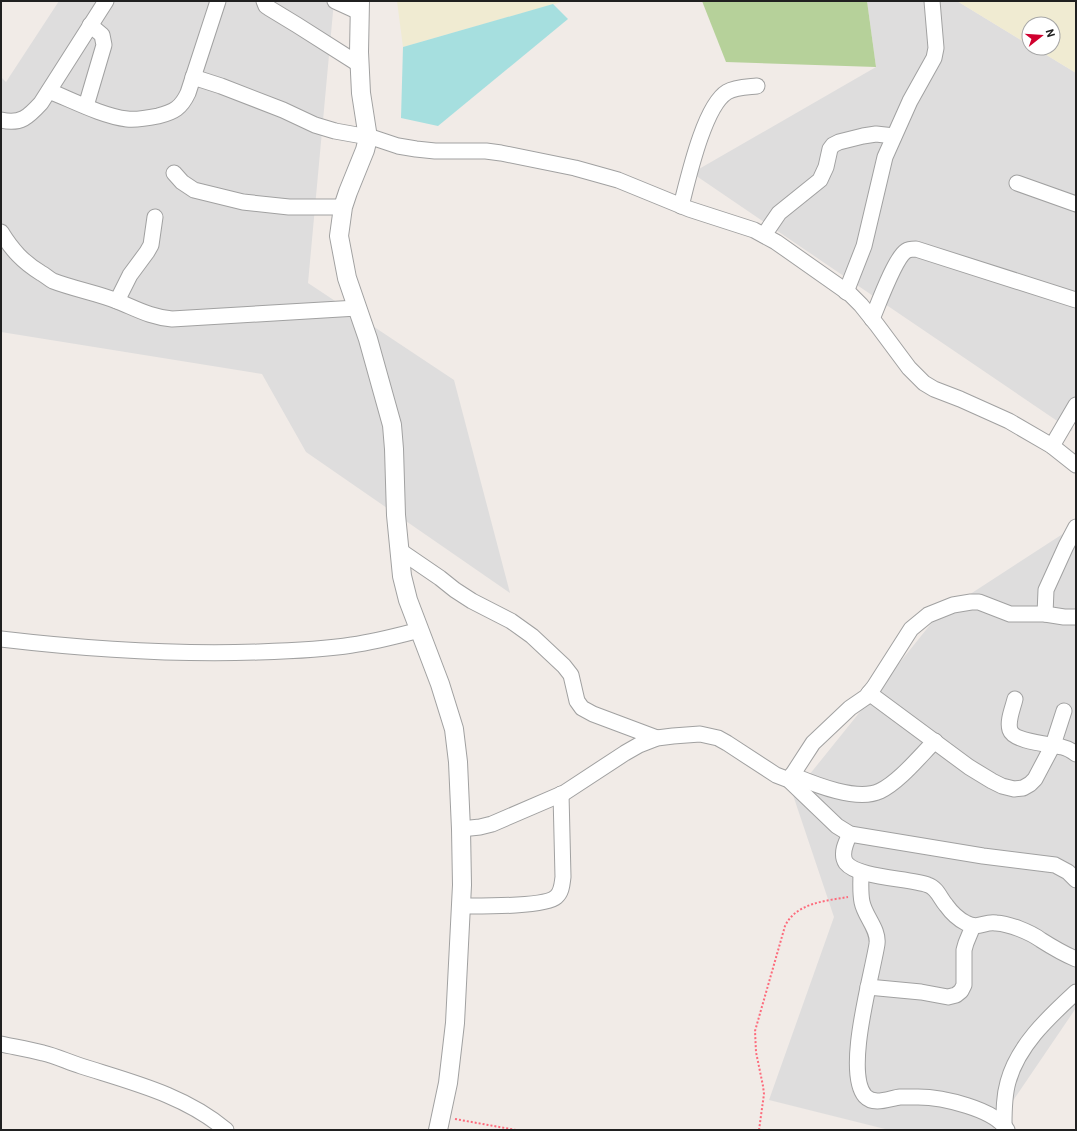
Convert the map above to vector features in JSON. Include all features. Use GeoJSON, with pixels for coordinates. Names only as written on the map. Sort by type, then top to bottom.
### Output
{"type":"FeatureCollection","features":[{"type":"Feature","properties":{"kind":"street"},"geometry":{"type":"LineString","coordinates":[[1,120],[13,122],[22,120],[31,115],[49,91],[106,1]]}},
{"type":"Feature","properties":{"kind":"street"},"geometry":{"type":"LineString","coordinates":[[49,91],[110,115],[128,119],[166,114],[177,109],[184,102],[218,1]]}},
{"type":"Feature","properties":{"kind":"street"},"geometry":{"type":"LineString","coordinates":[[264,1],[266,6],[360,65]]}},
{"type":"Feature","properties":{"kind":"street"},"geometry":{"type":"LineString","coordinates":[[335,1],[360,7],[361,94],[368,138],[365,150],[343,208],[339,236],[347,278],[370,346],[392,425],[398,550],[402,576],[407,594],[440,684],[454,729],[458,762],[461,829],[461,906],[455,1023],[448,1083],[440,1123]]}},
{"type":"Feature","properties":{"kind":"street"},"geometry":{"type":"LineString","coordinates":[[846,292],[864,246],[885,157],[910,102],[934,58],[936,48],[932,1]]}},
{"type":"Feature","properties":{"kind":"street"},"geometry":{"type":"LineString","coordinates":[[86,106],[104,46],[102,35],[90,25]]}},
{"type":"Feature","properties":{"kind":"street"},"geometry":{"type":"LineString","coordinates":[[193,77],[283,110],[315,125],[335,131],[416,149],[435,151],[486,151],[531,158],[591,171],[628,184],[681,206],[754,230],[791,252],[846,292],[861,305],[909,368],[924,383],[934,389],[1003,418],[1052,446],[1076,465]]}},
{"type":"Feature","properties":{"kind":"street"},"geometry":{"type":"LineString","coordinates":[[681,206],[704,126],[716,103],[727,91],[757,86]]}},
{"type":"Feature","properties":{"kind":"street"},"geometry":{"type":"LineString","coordinates":[[764,235],[779,213],[820,180],[826,167],[830,149],[833,145],[839,142],[876,134],[894,136]]}},
{"type":"Feature","properties":{"kind":"street"},"geometry":{"type":"LineString","coordinates":[[174,174],[182,182],[194,190],[217,197],[243,202],[289,207],[343,208]]}},
{"type":"Feature","properties":{"kind":"street"},"geometry":{"type":"LineString","coordinates":[[1017,182],[1076,204]]}},
{"type":"Feature","properties":{"kind":"street"},"geometry":{"type":"LineString","coordinates":[[117,301],[130,275],[151,245],[155,218]]}},
{"type":"Feature","properties":{"kind":"street"},"geometry":{"type":"LineString","coordinates":[[1,232],[17,256],[28,265],[52,280],[117,301],[149,315],[172,319],[357,308]]}},
{"type":"Feature","properties":{"kind":"street"},"geometry":{"type":"LineString","coordinates":[[872,319],[901,256],[906,251],[916,248],[1076,300]]}},
{"type":"Feature","properties":{"kind":"street"},"geometry":{"type":"LineString","coordinates":[[1052,446],[1076,405]]}},
{"type":"Feature","properties":{"kind":"street"},"geometry":{"type":"LineString","coordinates":[[1045,614],[1046,590],[1076,527]]}},
{"type":"Feature","properties":{"kind":"street"},"geometry":{"type":"LineString","coordinates":[[398,550],[461,594],[511,621],[532,636],[564,666],[571,676],[577,701],[582,708],[593,714],[657,738]]}},
{"type":"Feature","properties":{"kind":"street"},"geometry":{"type":"LineString","coordinates":[[790,777],[813,743],[850,708],[866,697],[911,629],[928,615],[939,609],[965,602],[979,602],[1006,614],[1045,614],[1076,617]]}},
{"type":"Feature","properties":{"kind":"street"},"geometry":{"type":"LineString","coordinates":[[1,639],[74,648],[221,654],[297,651],[351,645],[382,640],[420,630]]}},
{"type":"Feature","properties":{"kind":"street"},"geometry":{"type":"LineString","coordinates":[[869,693],[969,767],[1002,786],[1014,789],[1023,788],[1035,779],[1053,745],[1064,711]]}},
{"type":"Feature","properties":{"kind":"street"},"geometry":{"type":"LineString","coordinates":[[1015,699],[1009,724],[1010,731],[1013,735],[1020,739],[1064,747],[1076,754]]}},
{"type":"Feature","properties":{"kind":"street"},"geometry":{"type":"LineString","coordinates":[[461,829],[492,824],[561,794],[625,753],[639,745],[657,738],[690,734],[700,734],[718,738],[776,775],[790,777],[832,790],[854,793],[880,791],[888,786],[900,777],[934,742]]}},
{"type":"Feature","properties":{"kind":"street"},"geometry":{"type":"LineString","coordinates":[[790,777],[837,826],[850,834],[983,856],[1056,865],[1068,872],[1076,880]]}},
{"type":"Feature","properties":{"kind":"street"},"geometry":{"type":"LineString","coordinates":[[461,906],[540,903],[556,897],[562,890],[563,877],[561,794]]}},
{"type":"Feature","properties":{"kind":"street"},"geometry":{"type":"LineString","coordinates":[[850,834],[844,847],[843,855],[846,863],[861,872],[917,881],[930,885],[935,889],[946,906],[966,923],[973,926],[995,923],[1023,931],[1076,959]]}},
{"type":"Feature","properties":{"kind":"street"},"geometry":{"type":"LineString","coordinates":[[861,872],[861,894],[865,912],[877,938],[862,1014],[858,1058],[860,1088],[866,1097],[873,1101],[900,1097],[920,1097],[950,1102],[991,1115],[1005,1127]]}},
{"type":"Feature","properties":{"kind":"street"},"geometry":{"type":"LineString","coordinates":[[868,987],[921,992],[948,997],[956,995],[961,991],[964,984],[964,950],[973,926]]}},
{"type":"Feature","properties":{"kind":"street"},"geometry":{"type":"LineString","coordinates":[[1005,1127],[1005,1096],[1008,1082],[1017,1058],[1039,1028],[1076,992]]}},
{"type":"Feature","properties":{"kind":"street"},"geometry":{"type":"LineString","coordinates":[[1,1044],[44,1053],[113,1075],[156,1091],[198,1110],[215,1120],[226,1130]]}},
{"type":"Feature","properties":{"kind":"path"},"geometry":{"type":"LineString","coordinates":[[759,1130],[764,1086],[756,1052],[755,1031],[785,926],[790,916],[801,909],[826,901],[861,894]]}},
{"type":"Feature","properties":{"kind":"path"},"geometry":{"type":"LineString","coordinates":[[440,1123],[516,1130]]}},
{"type":"Feature","properties":{"kind":"shaded area"},"geometry":{"type":"Polygon","coordinates":[[[59,1],[334,1],[308,283],[454,380],[510,593],[306,452],[262,374],[1,332],[1,77],[6,82],[59,1]]]}},
{"type":"Feature","properties":{"kind":"shaded area"},"geometry":{"type":"Polygon","coordinates":[[[397,1],[565,1],[403,47],[397,1]]]}},
{"type":"Feature","properties":{"kind":"shaded area"},"geometry":{"type":"Polygon","coordinates":[[[867,1],[957,1],[1021,40],[1021,56],[1048,56],[1076,73],[1076,413],[1072,431],[692,173],[876,67],[867,1]]]}},
{"type":"Feature","properties":{"kind":"shaded area"},"geometry":{"type":"Polygon","coordinates":[[[957,1],[1076,1],[1076,73],[1048,56],[1061,56],[1061,16],[1021,16],[1021,40],[957,1]]]}},
{"type":"Feature","properties":{"kind":"shaded area"},"geometry":{"type":"Polygon","coordinates":[[[1075,526],[1076,1008],[993,1130],[889,1130],[769,1100],[834,917],[793,795],[938,615],[1075,526]]]}},
{"type":"Feature","properties":{"kind":"green space"},"geometry":{"type":"Polygon","coordinates":[[[702,1],[867,1],[876,67],[726,62],[702,1]]]}},
{"type":"Feature","properties":{"kind":"water"},"geometry":{"type":"Polygon","coordinates":[[[553,4],[568,19],[438,126],[401,118],[403,47],[553,4]]]}}]}
